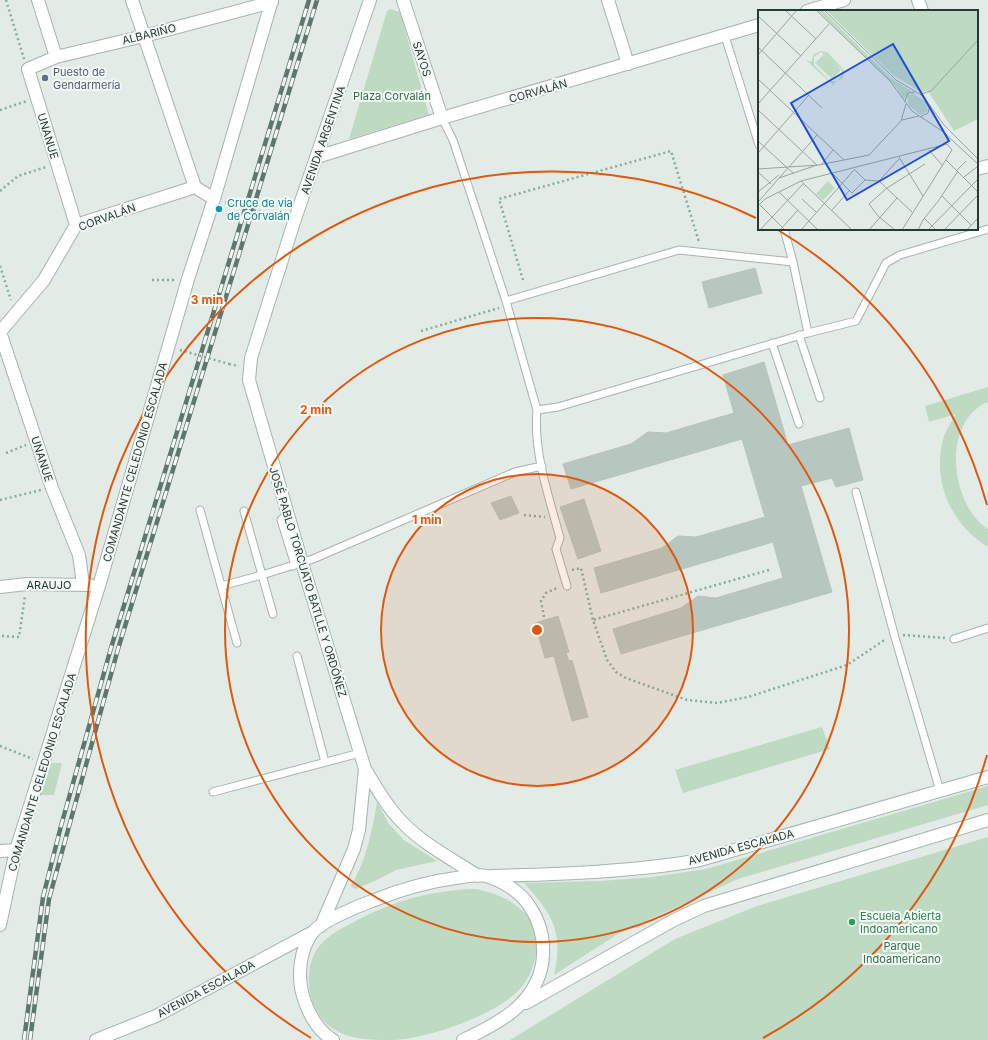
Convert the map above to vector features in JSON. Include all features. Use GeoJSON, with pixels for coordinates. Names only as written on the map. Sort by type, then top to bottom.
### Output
{"type":"FeatureCollection","features":[{"type":"Feature","properties":{"kind":"street"},"geometry":{"type":"LineString","coordinates":[[38,0],[56,57]]}},
{"type":"Feature","properties":{"kind":"street"},"geometry":{"type":"LineString","coordinates":[[132,0],[195,187],[219,200]]}},
{"type":"Feature","properties":{"kind":"street","name":"AVENIDA ARGENTINA"},"geometry":{"type":"LineString","coordinates":[[252,395],[249,380],[251,358],[370,0]]}},
{"type":"Feature","properties":{"kind":"street","name":"SAYOS"},"geometry":{"type":"LineString","coordinates":[[403,0],[442,118]]}},
{"type":"Feature","properties":{"kind":"street"},"geometry":{"type":"LineString","coordinates":[[608,0],[628,64]]}},
{"type":"Feature","properties":{"kind":"street"},"geometry":{"type":"LineString","coordinates":[[810,10],[844,0]]}},
{"type":"Feature","properties":{"kind":"street"},"geometry":{"type":"LineString","coordinates":[[918,0],[922,10]]}},
{"type":"Feature","properties":{"kind":"street","name":"ALBARIÑO"},"geometry":{"type":"LineString","coordinates":[[28,69],[56,57],[144,36],[272,1]]}},
{"type":"Feature","properties":{"kind":"street","name":"COMANDANTE CELEDONIO ESCALADA"},"geometry":{"type":"LineString","coordinates":[[0,925],[16,850],[99,586],[188,279],[219,200],[272,1]]}},
{"type":"Feature","properties":{"kind":"street","name":"CORVALÁN"},"geometry":{"type":"LineString","coordinates":[[317,157],[442,118],[758,25]]}},
{"type":"Feature","properties":{"kind":"street","name":"UNANUE"},"geometry":{"type":"LineString","coordinates":[[28,69],[76,226]]}},
{"type":"Feature","properties":{"kind":"street"},"geometry":{"type":"LineString","coordinates":[[978,169],[988,166]]}},
{"type":"Feature","properties":{"kind":"street","name":"CORVALÁN"},"geometry":{"type":"LineString","coordinates":[[0,332],[44,280],[76,226],[195,187]]}},
{"type":"Feature","properties":{"kind":"street","name":"UNANUE"},"geometry":{"type":"LineString","coordinates":[[0,332],[52,488],[79,555],[83,584]]}},
{"type":"Feature","properties":{"kind":"street","name":"JOSÉ PABLO TORCUATO BATLLE Y ORDÓÑEZ"},"geometry":{"type":"LineString","coordinates":[[252,395],[288,514],[297,564],[365,769],[383,798],[402,822],[434,849],[482,876],[508,885],[526,900],[538,920],[544,943],[543,966],[534,988],[519,1007]]}},
{"type":"Feature","properties":{"kind":"street","name":"ARAUJO"},"geometry":{"type":"LineString","coordinates":[[0,588],[27,584],[83,584],[99,586]]}},
{"type":"Feature","properties":{"kind":"street","name":"JOSÉ PABLO TORCUATO BATLLE Y ORDÓÑEZ"},"geometry":{"type":"LineString","coordinates":[[333,1040],[316,1024],[306,1007],[301,988],[300,969],[303,956],[354,849],[359,830],[365,769]]}},
{"type":"Feature","properties":{"kind":"street","name":"AVENIDA ESCALADA"},"geometry":{"type":"LineString","coordinates":[[96,1040],[156,1016],[358,906],[396,891],[436,880],[482,876],[545,874],[675,864],[700,860],[988,777]]}},
{"type":"Feature","properties":{"kind":"street"},"geometry":{"type":"LineString","coordinates":[[463,1040],[487,1029],[519,1007],[674,920],[704,906],[988,820]]}},
{"type":"Feature","properties":{"kind":"street"},"geometry":{"type":"LineString","coordinates":[[0,851],[16,850]]}},
{"type":"Feature","properties":{"kind":"street"},"geometry":{"type":"LineString","coordinates":[[479,1040],[487,1029]]}},
{"type":"Feature","properties":{"kind":"lane"},"geometry":{"type":"LineString","coordinates":[[725,36],[758,142]]}},
{"type":"Feature","properties":{"kind":"lane"},"geometry":{"type":"LineString","coordinates":[[442,118],[452,140],[506,300],[537,410],[536,426],[542,466],[560,538],[556,549],[567,586]]}},
{"type":"Feature","properties":{"kind":"lane"},"geometry":{"type":"LineString","coordinates":[[537,410],[558,407],[808,333],[856,321],[886,263],[900,254],[988,229]]}},
{"type":"Feature","properties":{"kind":"lane"},"geometry":{"type":"LineString","coordinates":[[784,230],[793,262],[808,333]]}},
{"type":"Feature","properties":{"kind":"lane"},"geometry":{"type":"LineString","coordinates":[[506,300],[679,250],[793,262]]}},
{"type":"Feature","properties":{"kind":"lane"},"geometry":{"type":"LineString","coordinates":[[799,336],[820,398]]}},
{"type":"Feature","properties":{"kind":"lane"},"geometry":{"type":"LineString","coordinates":[[772,344],[799,424]]}},
{"type":"Feature","properties":{"kind":"lane"},"geometry":{"type":"LineString","coordinates":[[221,586],[297,564],[515,472],[542,466]]}},
{"type":"Feature","properties":{"kind":"lane"},"geometry":{"type":"LineString","coordinates":[[856,492],[894,634],[940,791]]}},
{"type":"Feature","properties":{"kind":"lane"},"geometry":{"type":"LineString","coordinates":[[200,510],[237,643]]}},
{"type":"Feature","properties":{"kind":"lane"},"geometry":{"type":"LineString","coordinates":[[244,511],[273,614]]}},
{"type":"Feature","properties":{"kind":"lane"},"geometry":{"type":"LineString","coordinates":[[954,639],[988,628]]}},
{"type":"Feature","properties":{"kind":"lane"},"geometry":{"type":"LineString","coordinates":[[297,656],[325,762]]}},
{"type":"Feature","properties":{"kind":"lane"},"geometry":{"type":"LineString","coordinates":[[213,792],[360,753]]}},
{"type":"Feature","properties":{"kind":"path"},"geometry":{"type":"LineString","coordinates":[[6,0],[28,69]]}},
{"type":"Feature","properties":{"kind":"path"},"geometry":{"type":"LineString","coordinates":[[0,110],[37,98]]}},
{"type":"Feature","properties":{"kind":"path"},"geometry":{"type":"LineString","coordinates":[[523,280],[499,199],[671,150],[702,252]]}},
{"type":"Feature","properties":{"kind":"path"},"geometry":{"type":"LineString","coordinates":[[0,191],[18,176],[57,163]]}},
{"type":"Feature","properties":{"kind":"path"},"geometry":{"type":"LineString","coordinates":[[219,200],[283,218]]}},
{"type":"Feature","properties":{"kind":"path"},"geometry":{"type":"LineString","coordinates":[[0,266],[4,282],[16,314]]}},
{"type":"Feature","properties":{"kind":"path"},"geometry":{"type":"LineString","coordinates":[[152,280],[188,279]]}},
{"type":"Feature","properties":{"kind":"path"},"geometry":{"type":"LineString","coordinates":[[0,283],[4,282]]}},
{"type":"Feature","properties":{"kind":"path"},"geometry":{"type":"LineString","coordinates":[[421,332],[498,309],[506,300]]}},
{"type":"Feature","properties":{"kind":"path"},"geometry":{"type":"LineString","coordinates":[[180,350],[229,364]]}},
{"type":"Feature","properties":{"kind":"path"},"geometry":{"type":"LineString","coordinates":[[6,453],[36,441]]}},
{"type":"Feature","properties":{"kind":"path"},"geometry":{"type":"LineString","coordinates":[[0,500],[52,488]]}},
{"type":"Feature","properties":{"kind":"path"},"geometry":{"type":"LineString","coordinates":[[524,515],[544,517],[554,515]]}},
{"type":"Feature","properties":{"kind":"path"},"geometry":{"type":"LineString","coordinates":[[563,573],[581,568],[593,620],[607,660],[616,672],[626,678],[687,700],[717,703],[748,697],[847,665],[894,634],[954,639]]}},
{"type":"Feature","properties":{"kind":"path"},"geometry":{"type":"LineString","coordinates":[[593,620],[769,570]]}},
{"type":"Feature","properties":{"kind":"path"},"geometry":{"type":"LineString","coordinates":[[2,636],[19,637],[27,584]]}},
{"type":"Feature","properties":{"kind":"path"},"geometry":{"type":"LineString","coordinates":[[544,617],[541,601],[546,593],[567,586]]}},
{"type":"Feature","properties":{"kind":"path"},"geometry":{"type":"LineString","coordinates":[[0,746],[44,763]]}},
{"type":"Feature","properties":{"kind":"green space","name":"Plaza Corvalán"},"geometry":{"type":"Polygon","coordinates":[[[390,9],[400,12],[429,115],[349,139],[387,11],[390,9]]]}},
{"type":"Feature","properties":{"kind":"green space"},"geometry":{"type":"Polygon","coordinates":[[[988,387],[988,402],[973,412],[963,426],[957,444],[956,464],[959,483],[965,502],[975,517],[988,529],[988,547],[963,526],[947,499],[942,484],[940,468],[944,436],[956,414],[929,422],[925,406],[988,387]]]}},
{"type":"Feature","properties":{"kind":"green space"},"geometry":{"type":"Polygon","coordinates":[[[822,727],[830,749],[683,793],[675,770],[822,727]]]}},
{"type":"Feature","properties":{"kind":"green space"},"geometry":{"type":"Polygon","coordinates":[[[43,763],[62,763],[54,795],[33,795],[43,763]]]}},
{"type":"Feature","properties":{"kind":"green space"},"geometry":{"type":"Polygon","coordinates":[[[988,786],[988,805],[738,879],[618,934],[554,975],[557,960],[557,946],[553,924],[542,904],[524,883],[600,881],[652,877],[706,869],[988,786]]]}},
{"type":"Feature","properties":{"kind":"green space"},"geometry":{"type":"Polygon","coordinates":[[[377,802],[389,824],[404,840],[437,861],[396,870],[355,889],[351,886],[361,866],[368,846],[377,802]]]}},
{"type":"Feature","properties":{"kind":"green space","name":"Escuela Abierta Indoamericano"},"geometry":{"type":"Polygon","coordinates":[[[988,837],[988,1040],[510,1040],[675,939],[757,906],[988,837]]]}},
{"type":"Feature","properties":{"kind":"green space"},"geometry":{"type":"Polygon","coordinates":[[[475,889],[488,892],[513,903],[523,911],[530,920],[535,932],[537,944],[535,959],[527,980],[518,991],[492,1009],[458,1025],[405,1039],[375,1040],[353,1037],[339,1032],[323,1020],[316,1011],[312,1000],[309,988],[309,976],[315,953],[325,940],[332,934],[383,908],[428,894],[475,889]]]}},
{"type":"Feature","properties":{"kind":"building"},"geometry":{"type":"Polygon","coordinates":[[[755,268],[762,293],[709,308],[702,282],[755,268]]]}},
{"type":"Feature","properties":{"kind":"building"},"geometry":{"type":"Polygon","coordinates":[[[764,362],[788,445],[849,428],[863,480],[836,487],[832,478],[801,486],[832,592],[621,654],[613,629],[681,608],[698,596],[716,598],[783,578],[773,542],[601,593],[594,568],[662,548],[678,536],[696,537],[765,517],[742,439],[571,489],[563,464],[631,444],[648,432],[666,433],[734,413],[723,375],[764,362]]]}},
{"type":"Feature","properties":{"kind":"building"},"geometry":{"type":"Polygon","coordinates":[[[511,496],[519,513],[500,520],[491,503],[511,496]]]}},
{"type":"Feature","properties":{"kind":"building"},"geometry":{"type":"Polygon","coordinates":[[[584,499],[601,551],[578,559],[560,507],[584,499]]]}},
{"type":"Feature","properties":{"kind":"building"},"geometry":{"type":"Polygon","coordinates":[[[558,616],[569,652],[566,653],[569,661],[572,660],[588,717],[572,721],[554,656],[545,658],[535,623],[558,616]]]}},
{"type":"Feature","properties":{"kind":"railway"},"geometry":{"type":"LineString","coordinates":[[24,1040],[43,897],[61,826],[111,648],[309,0]]}},
{"type":"Feature","properties":{"kind":"railway"},"geometry":{"type":"LineString","coordinates":[[30,1040],[49,899],[68,830],[118,649],[317,0]]}},
{"type":"Feature","properties":{"kind":"place","name":"Puesto de Gendarmería"},"geometry":{"type":"Point","coordinates":[45,78]}},
{"type":"Feature","properties":{"kind":"place","name":"Cruce de vía de Corvalán"},"geometry":{"type":"Point","coordinates":[219,209]}},
{"type":"Feature","properties":{"kind":"place","name":"Escuela Abierta Indoamericano"},"geometry":{"type":"Point","coordinates":[852,922]}},
{"type":"Feature","properties":{"kind":"park label","name":"Parque Indoamericano"},"geometry":{"type":"Point","coordinates":[902,952]}}]}
